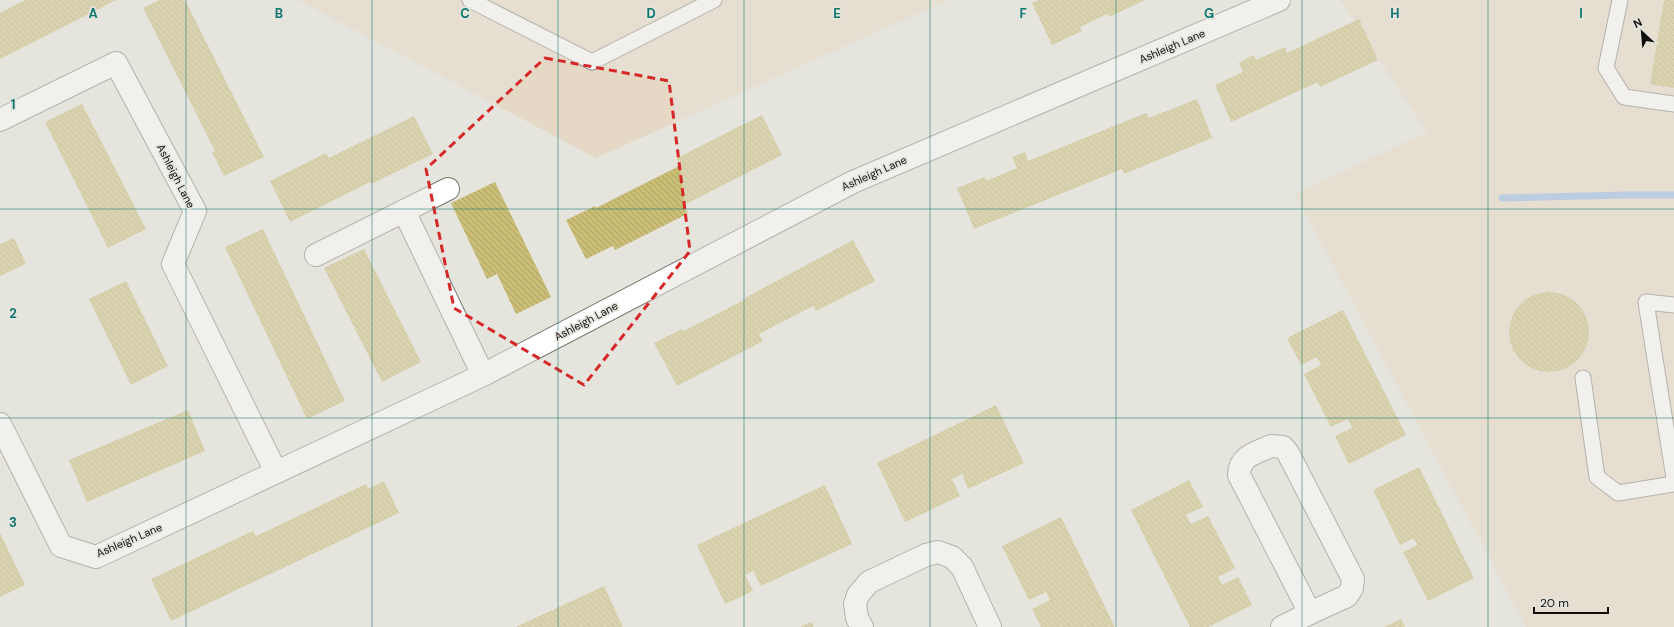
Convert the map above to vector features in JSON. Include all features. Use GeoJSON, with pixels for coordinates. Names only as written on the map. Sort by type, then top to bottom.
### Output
{"type":"FeatureCollection","features":[{"type":"Feature","properties":{"kind":"street","name":"Ashleigh Lane"},"geometry":{"type":"LineString","coordinates":[[0,424],[61,546],[96,557],[483,375],[853,182],[1279,0]]}},
{"type":"Feature","properties":{"kind":"street","name":"Ashleigh Lane"},"geometry":{"type":"LineString","coordinates":[[0,120],[116,63],[195,211],[173,264],[276,472]]}},
{"type":"Feature","properties":{"kind":"street"},"geometry":{"type":"LineString","coordinates":[[316,255],[448,189]]}},
{"type":"Feature","properties":{"kind":"street"},"geometry":{"type":"LineString","coordinates":[[404,211],[483,375]]}},
{"type":"Feature","properties":{"kind":"street"},"geometry":{"type":"LineString","coordinates":[[1282,627],[1347,596],[1352,588],[1353,579],[1288,453],[1283,447],[1272,446],[1244,459],[1239,466],[1239,475],[1310,613]]}},
{"type":"Feature","properties":{"kind":"street"},"geometry":{"type":"LineString","coordinates":[[862,627],[857,618],[855,604],[858,595],[869,582],[926,555],[938,552],[952,556],[962,567],[990,627]]}},
{"type":"Feature","properties":{"kind":"lane"},"geometry":{"type":"LineString","coordinates":[[470,0],[592,62],[714,0]]}},
{"type":"Feature","properties":{"kind":"lane"},"geometry":{"type":"LineString","coordinates":[[1620,0],[1606,68],[1624,97],[1674,104]]}},
{"type":"Feature","properties":{"kind":"lane"},"geometry":{"type":"LineString","coordinates":[[1674,305],[1646,302],[1674,478]]}},
{"type":"Feature","properties":{"kind":"lane"},"geometry":{"type":"LineString","coordinates":[[1583,378],[1597,477],[1618,492],[1674,484]]}},
{"type":"Feature","properties":{"kind":"highlighted area"},"geometry":{"type":"Polygon","coordinates":[[[545,58],[669,81],[690,251],[584,385],[454,308],[426,169],[545,58]]]}},
{"type":"Feature","properties":{"kind":"shaded area"},"geometry":{"type":"Polygon","coordinates":[[[298,0],[948,0],[596,158],[298,0]]]}},
{"type":"Feature","properties":{"kind":"shaded area"},"geometry":{"type":"Polygon","coordinates":[[[1340,0],[1674,0],[1674,627],[1526,627],[1295,194],[1427,132],[1340,0]]]}},
{"type":"Feature","properties":{"kind":"building"},"geometry":{"type":"Polygon","coordinates":[[[25,0],[116,0],[0,59],[0,13],[25,0]]]}},
{"type":"Feature","properties":{"kind":"building"},"geometry":{"type":"Polygon","coordinates":[[[159,0],[185,0],[264,157],[224,176],[212,152],[215,151],[143,8],[159,0]]]}},
{"type":"Feature","properties":{"kind":"building"},"geometry":{"type":"Polygon","coordinates":[[[1039,0],[1145,0],[1109,17],[1107,14],[1080,27],[1082,31],[1052,45],[1032,3],[1039,0]]]}},
{"type":"Feature","properties":{"kind":"building"},"geometry":{"type":"Polygon","coordinates":[[[1664,0],[1674,0],[1674,88],[1650,84],[1664,0]]]}},
{"type":"Feature","properties":{"kind":"building"},"geometry":{"type":"Polygon","coordinates":[[[1359,19],[1378,60],[1320,87],[1318,82],[1231,122],[1215,85],[1243,72],[1239,63],[1254,55],[1256,60],[1285,47],[1287,53],[1359,19]]]}},
{"type":"Feature","properties":{"kind":"building"},"geometry":{"type":"Polygon","coordinates":[[[1197,99],[1212,138],[1124,174],[1122,169],[974,229],[957,188],[985,177],[986,181],[1017,168],[1012,157],[1025,152],[1028,161],[1146,113],[1149,118],[1197,99]]]}},
{"type":"Feature","properties":{"kind":"building"},"geometry":{"type":"Polygon","coordinates":[[[82,104],[146,229],[108,248],[45,122],[82,104]]]}},
{"type":"Feature","properties":{"kind":"building"},"geometry":{"type":"Polygon","coordinates":[[[762,115],[782,155],[684,205],[689,213],[615,250],[613,246],[586,259],[566,220],[595,206],[596,208],[681,165],[677,158],[762,115]]]}},
{"type":"Feature","properties":{"kind":"building"},"geometry":{"type":"Polygon","coordinates":[[[414,116],[433,154],[371,184],[370,182],[290,222],[270,181],[326,153],[329,158],[414,116]]]}},
{"type":"Feature","properties":{"kind":"building"},"geometry":{"type":"Polygon","coordinates":[[[495,182],[551,297],[516,314],[497,274],[487,279],[451,203],[495,182]]]}},
{"type":"Feature","properties":{"kind":"building"},"geometry":{"type":"Polygon","coordinates":[[[263,229],[345,401],[307,419],[225,247],[263,229]]]}},
{"type":"Feature","properties":{"kind":"building"},"geometry":{"type":"Polygon","coordinates":[[[14,238],[26,264],[0,276],[0,244],[14,238]]]}},
{"type":"Feature","properties":{"kind":"building"},"geometry":{"type":"Polygon","coordinates":[[[853,240],[875,281],[816,311],[813,306],[759,334],[763,341],[677,386],[654,343],[682,329],[684,331],[744,300],[743,299],[853,240]]]}},
{"type":"Feature","properties":{"kind":"building"},"geometry":{"type":"Polygon","coordinates":[[[364,249],[421,362],[382,382],[324,268],[364,249]]]}},
{"type":"Feature","properties":{"kind":"building"},"geometry":{"type":"Polygon","coordinates":[[[126,281],[168,366],[131,385],[89,299],[126,281]]]}},
{"type":"Feature","properties":{"kind":"building"},"geometry":{"type":"Polygon","coordinates":[[[1541,292],[1557,292],[1571,299],[1582,310],[1589,324],[1589,340],[1586,347],[1577,360],[1571,365],[1557,372],[1541,372],[1527,365],[1516,354],[1509,340],[1509,324],[1516,310],[1527,299],[1541,292]]]}},
{"type":"Feature","properties":{"kind":"building"},"geometry":{"type":"Polygon","coordinates":[[[1343,310],[1406,435],[1349,464],[1335,436],[1352,428],[1348,419],[1331,427],[1304,374],[1321,365],[1317,357],[1301,365],[1287,338],[1343,310]]]}},
{"type":"Feature","properties":{"kind":"building"},"geometry":{"type":"Polygon","coordinates":[[[996,405],[1024,463],[968,489],[962,474],[952,479],[960,496],[905,522],[877,463],[996,405]]]}},
{"type":"Feature","properties":{"kind":"building"},"geometry":{"type":"Polygon","coordinates":[[[188,410],[205,451],[87,502],[69,460],[188,410]]]}},
{"type":"Feature","properties":{"kind":"building"},"geometry":{"type":"Polygon","coordinates":[[[1419,467],[1474,578],[1428,601],[1403,552],[1417,545],[1414,538],[1400,545],[1373,490],[1419,467]]]}},
{"type":"Feature","properties":{"kind":"building"},"geometry":{"type":"Polygon","coordinates":[[[1189,480],[1203,507],[1186,515],[1191,524],[1208,516],[1235,568],[1218,577],[1222,585],[1238,577],[1252,605],[1208,627],[1190,627],[1131,510],[1189,480]]]}},
{"type":"Feature","properties":{"kind":"building"},"geometry":{"type":"Polygon","coordinates":[[[384,481],[399,513],[171,621],[151,579],[253,531],[256,536],[366,484],[368,489],[384,481]]]}},
{"type":"Feature","properties":{"kind":"building"},"geometry":{"type":"Polygon","coordinates":[[[825,485],[852,544],[761,586],[753,571],[745,575],[753,591],[725,604],[697,545],[825,485]]]}},
{"type":"Feature","properties":{"kind":"building"},"geometry":{"type":"Polygon","coordinates":[[[1061,517],[1115,627],[1041,627],[1032,609],[1050,600],[1046,592],[1029,600],[1002,546],[1061,517]]]}},
{"type":"Feature","properties":{"kind":"building"},"geometry":{"type":"Polygon","coordinates":[[[0,533],[25,585],[0,597],[0,533]]]}},
{"type":"Feature","properties":{"kind":"building"},"geometry":{"type":"Polygon","coordinates":[[[604,586],[623,627],[516,627],[604,586]]]}},
{"type":"Feature","properties":{"kind":"building"},"geometry":{"type":"Polygon","coordinates":[[[1401,619],[1405,627],[1384,627],[1401,619]]]}},
{"type":"Feature","properties":{"kind":"building"},"geometry":{"type":"Polygon","coordinates":[[[811,622],[814,627],[800,627],[811,622]]]}},
{"type":"Feature","properties":{"kind":"waterway"},"geometry":{"type":"LineString","coordinates":[[1502,198],[1674,195]]}}]}
